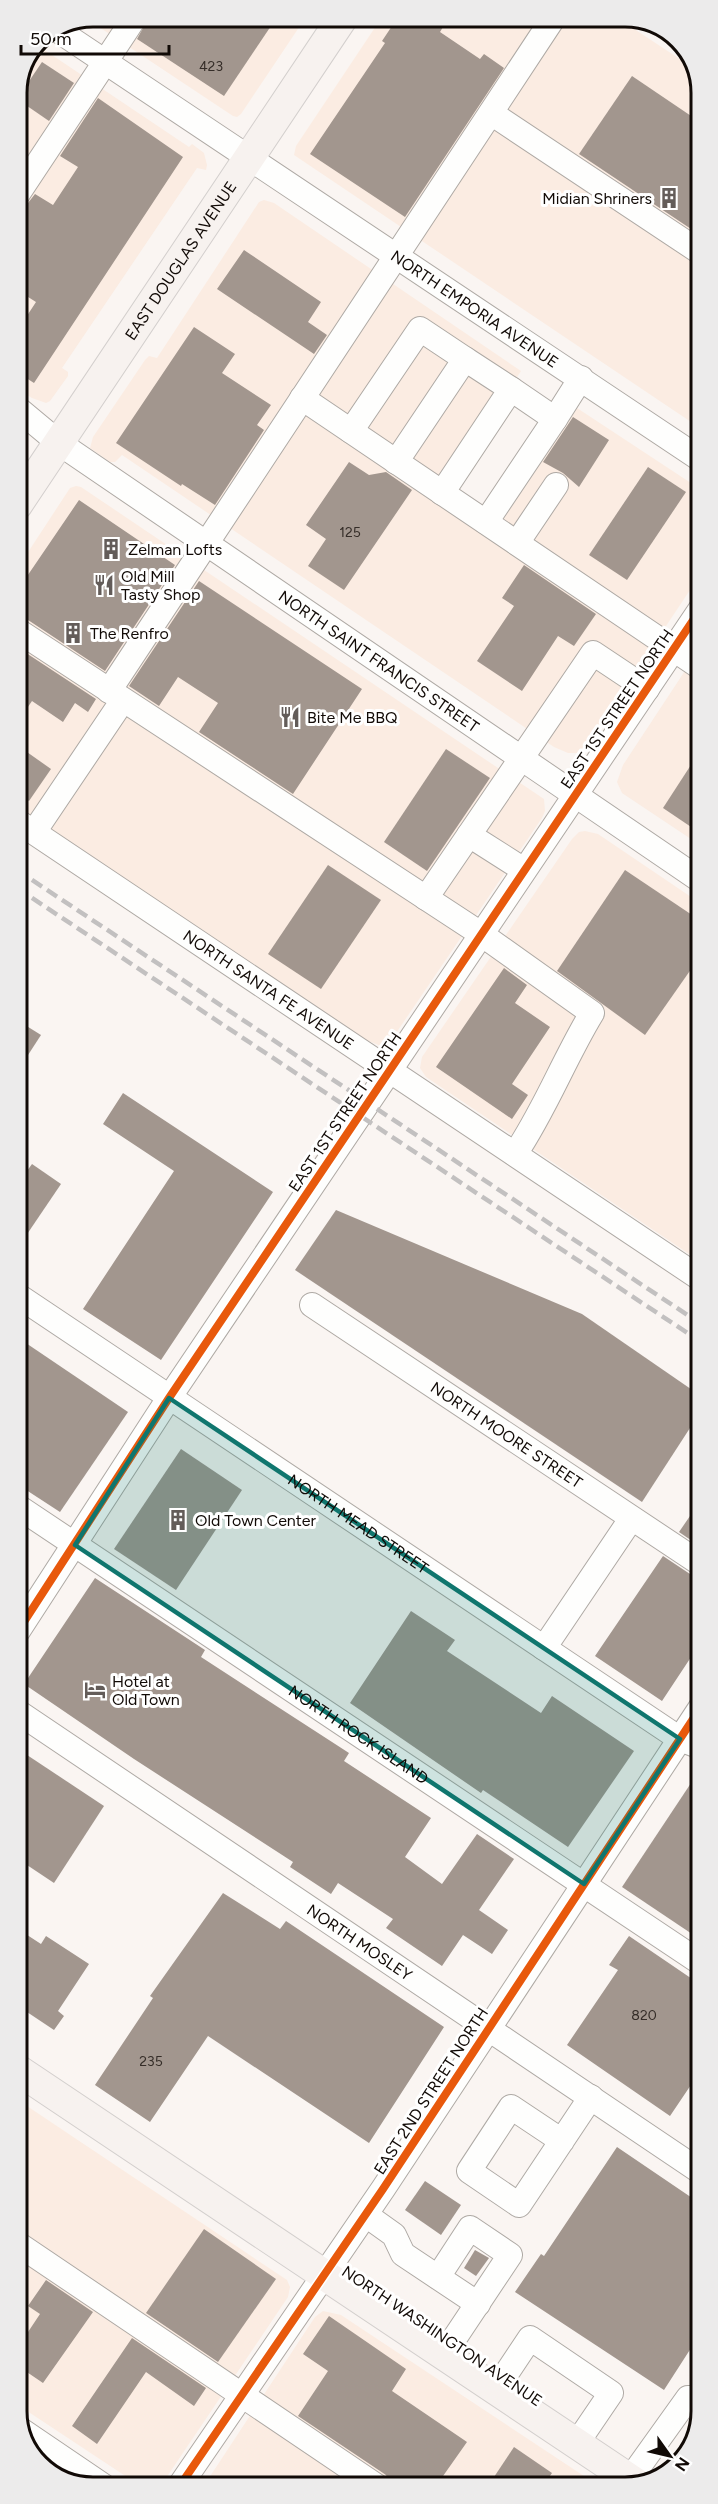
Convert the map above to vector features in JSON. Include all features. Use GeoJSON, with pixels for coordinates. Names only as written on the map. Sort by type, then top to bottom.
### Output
{"type":"FeatureCollection","features":[{"type":"Feature","properties":{"kind":"main road","name":"EAST DOUGLAS AVENUE"},"geometry":{"type":"LineString","coordinates":[[27,490],[336,27]]}},
{"type":"Feature","properties":{"kind":"main road","name":"NORTH WASHINGTON AVENUE"},"geometry":{"type":"LineString","coordinates":[[27,2076],[627,2477]]}},
{"type":"Feature","properties":{"kind":"street"},"geometry":{"type":"LineString","coordinates":[[27,179],[128,27]]}},
{"type":"Feature","properties":{"kind":"street"},"geometry":{"type":"LineString","coordinates":[[27,824],[116,696],[206,544],[547,27]]}},
{"type":"Feature","properties":{"kind":"street","name":"NORTH EMPORIA AVENUE"},"geometry":{"type":"LineString","coordinates":[[64,34],[581,378],[691,448]]}},
{"type":"Feature","properties":{"kind":"street"},"geometry":{"type":"LineString","coordinates":[[491,112],[691,246]]}},
{"type":"Feature","properties":{"kind":"street"},"geometry":{"type":"LineString","coordinates":[[351,431],[420,329],[555,419]]}},
{"type":"Feature","properties":{"kind":"street"},"geometry":{"type":"LineString","coordinates":[[396,462],[465,359]]}},
{"type":"Feature","properties":{"kind":"street"},"geometry":{"type":"LineString","coordinates":[[486,522],[581,378]]}},
{"type":"Feature","properties":{"kind":"street"},"geometry":{"type":"LineString","coordinates":[[442,492],[511,389]]}},
{"type":"Feature","properties":{"kind":"street"},"geometry":{"type":"LineString","coordinates":[[302,398],[691,661]]}},
{"type":"Feature","properties":{"kind":"street","name":"NORTH SAINT FRANCIS STREET"},"geometry":{"type":"LineString","coordinates":[[27,416],[59,443],[691,874]]}},
{"type":"Feature","properties":{"kind":"street"},"geometry":{"type":"LineString","coordinates":[[517,543],[556,485]]}},
{"type":"Feature","properties":{"kind":"street","name":"EAST 1ST STREET NORTH"},"geometry":{"type":"LineString","coordinates":[[27,1617],[170,1398],[691,624]]}},
{"type":"Feature","properties":{"kind":"street"},"geometry":{"type":"LineString","coordinates":[[27,637],[481,934],[592,1013],[571,1046],[531,1130],[515,1154]]}},
{"type":"Feature","properties":{"kind":"street"},"geometry":{"type":"LineString","coordinates":[[426,898],[593,652],[647,689]]}},
{"type":"Feature","properties":{"kind":"street","name":"NORTH SANTA FE AVENUE"},"geometry":{"type":"LineString","coordinates":[[27,828],[691,1273]]}},
{"type":"Feature","properties":{"kind":"street"},"geometry":{"type":"LineString","coordinates":[[469,835],[524,870]]}},
{"type":"Feature","properties":{"kind":"street","name":"NORTH MEAD STREET"},"geometry":{"type":"LineString","coordinates":[[27,1302],[544,1648],[690,1743]]}},
{"type":"Feature","properties":{"kind":"street","name":"NORTH MOORE STREET"},"geometry":{"type":"LineString","coordinates":[[312,1305],[691,1558]]}},
{"type":"Feature","properties":{"kind":"street","name":"NORTH ROCK ISLAND"},"geometry":{"type":"LineString","coordinates":[[27,1513],[691,1956]]}},
{"type":"Feature","properties":{"kind":"street"},"geometry":{"type":"LineString","coordinates":[[544,1648],[631,1519]]}},
{"type":"Feature","properties":{"kind":"street","name":"NORTH MOSLEY"},"geometry":{"type":"LineString","coordinates":[[27,1718],[691,2165]]}},
{"type":"Feature","properties":{"kind":"street","name":"EAST 2ND STREET NORTH"},"geometry":{"type":"LineString","coordinates":[[186,2477],[366,2215],[584,1884],[690,1743]]}},
{"type":"Feature","properties":{"kind":"street"},"geometry":{"type":"LineString","coordinates":[[562,2141],[591,2097]]}},
{"type":"Feature","properties":{"kind":"street"},"geometry":{"type":"LineString","coordinates":[[366,2215],[394,2235],[403,2254],[478,2304]]}},
{"type":"Feature","properties":{"kind":"street"},"geometry":{"type":"LineString","coordinates":[[438,2277],[470,2228],[510,2255],[444,2354]]}},
{"type":"Feature","properties":{"kind":"street"},"geometry":{"type":"LineString","coordinates":[[27,2250],[363,2477]]}},
{"type":"Feature","properties":{"kind":"street"},"geometry":{"type":"LineString","coordinates":[[496,2389],[530,2338],[612,2393],[577,2443]]}},
{"type":"Feature","properties":{"kind":"street"},"geometry":{"type":"LineString","coordinates":[[639,2476],[688,2398],[691,2398]]}},
{"type":"Feature","properties":{"kind":"street"},"geometry":{"type":"LineString","coordinates":[[34,2439],[90,2477]]}},
{"type":"Feature","properties":{"kind":"highlighted area"},"geometry":{"type":"Polygon","coordinates":[[[169,1398],[680,1739],[584,1884],[75,1545],[169,1398]]]}},
{"type":"Feature","properties":{"kind":"shaded area"},"geometry":{"type":"Polygon","coordinates":[[[99,27],[299,27],[241,114],[237,117],[99,27]]]}},
{"type":"Feature","properties":{"kind":"shaded area"},"geometry":{"type":"Polygon","coordinates":[[[375,27],[629,27],[682,61],[690,80],[691,93],[691,422],[294,155],[296,146],[375,27]]]}},
{"type":"Feature","properties":{"kind":"shaded area"},"geometry":{"type":"Polygon","coordinates":[[[44,49],[189,147],[192,144],[204,153],[207,165],[206,170],[197,168],[62,368],[68,372],[68,376],[50,401],[46,403],[27,395],[27,93],[32,68],[44,49]]]}},
{"type":"Feature","properties":{"kind":"shaded area"},"geometry":{"type":"Polygon","coordinates":[[[264,200],[274,203],[521,371],[444,487],[500,524],[577,408],[691,483],[691,588],[584,749],[577,753],[568,753],[554,747],[122,455],[115,462],[110,462],[90,448],[93,437],[145,360],[149,356],[157,358],[259,202],[264,200]]]}},
{"type":"Feature","properties":{"kind":"shaded area"},"geometry":{"type":"Polygon","coordinates":[[[81,487],[544,799],[545,811],[542,818],[392,1039],[386,1044],[381,1046],[366,1040],[27,814],[27,554],[70,488],[81,487]]]}},
{"type":"Feature","properties":{"kind":"shaded area"},"geometry":{"type":"Polygon","coordinates":[[[691,662],[691,839],[622,793],[617,782],[623,765],[691,662]]]}},
{"type":"Feature","properties":{"kind":"shaded area"},"geometry":{"type":"Polygon","coordinates":[[[579,832],[598,834],[691,897],[691,1255],[426,1077],[420,1068],[422,1057],[579,832]]]}},
{"type":"Feature","properties":{"kind":"shaded area"},"geometry":{"type":"Polygon","coordinates":[[[27,2106],[287,2280],[290,2287],[288,2297],[167,2477],[127,2477],[27,2411],[27,2106]]]}},
{"type":"Feature","properties":{"kind":"shaded area"},"geometry":{"type":"Polygon","coordinates":[[[323,2311],[341,2315],[585,2477],[210,2477],[315,2317],[323,2311]]]}},
{"type":"Feature","properties":{"kind":"building"},"geometry":{"type":"Polygon","coordinates":[[[144,27],[270,27],[224,96],[137,39],[144,27]]]}},
{"type":"Feature","properties":{"kind":"building"},"geometry":{"type":"Polygon","coordinates":[[[391,27],[443,27],[440,32],[480,59],[484,54],[504,68],[405,217],[310,154],[385,43],[382,41],[391,27]]]}},
{"type":"Feature","properties":{"kind":"building"},"geometry":{"type":"Polygon","coordinates":[[[42,62],[74,83],[49,121],[27,106],[28,83],[42,62]]]}},
{"type":"Feature","properties":{"kind":"building","name":"Midian Shriners"},"geometry":{"type":"Polygon","coordinates":[[[632,76],[691,116],[691,229],[579,154],[632,76]]]}},
{"type":"Feature","properties":{"kind":"building"},"geometry":{"type":"Polygon","coordinates":[[[98,98],[183,157],[34,383],[27,378],[27,316],[36,302],[27,296],[27,204],[35,194],[53,205],[78,167],[60,156],[98,98]]]}},
{"type":"Feature","properties":{"kind":"building"},"geometry":{"type":"Polygon","coordinates":[[[244,250],[321,302],[308,322],[327,335],[314,354],[217,289],[244,250]]]}},
{"type":"Feature","properties":{"kind":"building"},"geometry":{"type":"Polygon","coordinates":[[[194,327],[235,354],[222,373],[271,405],[257,425],[264,430],[215,505],[182,484],[181,486],[116,443],[194,327]]]}},
{"type":"Feature","properties":{"kind":"building"},"geometry":{"type":"Polygon","coordinates":[[[573,417],[609,440],[579,487],[563,473],[543,462],[573,417]]]}},
{"type":"Feature","properties":{"kind":"building"},"geometry":{"type":"Polygon","coordinates":[[[349,462],[369,475],[386,472],[412,490],[344,590],[308,566],[326,539],[306,525],[349,462]]]}},
{"type":"Feature","properties":{"kind":"building"},"geometry":{"type":"Polygon","coordinates":[[[648,467],[686,492],[627,580],[589,555],[648,467]]]}},
{"type":"Feature","properties":{"kind":"building"},"geometry":{"type":"Polygon","coordinates":[[[79,500],[175,565],[105,671],[27,619],[27,576],[79,500]]]}},
{"type":"Feature","properties":{"kind":"building"},"geometry":{"type":"Polygon","coordinates":[[[524,565],[596,614],[574,646],[558,636],[522,691],[477,661],[514,606],[502,598],[524,565]]]}},
{"type":"Feature","properties":{"kind":"building"},"geometry":{"type":"Polygon","coordinates":[[[199,581],[362,689],[293,794],[199,732],[218,703],[178,677],[159,706],[129,686],[199,581]]]}},
{"type":"Feature","properties":{"kind":"building"},"geometry":{"type":"Polygon","coordinates":[[[27,654],[96,699],[88,712],[75,703],[63,722],[32,701],[27,708],[27,654]]]}},
{"type":"Feature","properties":{"kind":"building"},"geometry":{"type":"Polygon","coordinates":[[[446,749],[490,778],[427,871],[384,842],[446,749]]]}},
{"type":"Feature","properties":{"kind":"building"},"geometry":{"type":"Polygon","coordinates":[[[27,752],[51,769],[29,801],[27,800],[27,752]]]}},
{"type":"Feature","properties":{"kind":"building"},"geometry":{"type":"Polygon","coordinates":[[[691,765],[691,827],[663,808],[691,765]]]}},
{"type":"Feature","properties":{"kind":"building"},"geometry":{"type":"Polygon","coordinates":[[[328,865],[381,900],[321,989],[268,954],[328,865]]]}},
{"type":"Feature","properties":{"kind":"building"},"geometry":{"type":"Polygon","coordinates":[[[625,870],[691,914],[691,969],[645,1035],[557,971],[625,870]]]}},
{"type":"Feature","properties":{"kind":"building"},"geometry":{"type":"Polygon","coordinates":[[[504,968],[527,985],[515,1003],[550,1027],[512,1084],[528,1095],[512,1119],[436,1067],[504,968]]]}},
{"type":"Feature","properties":{"kind":"building"},"geometry":{"type":"Polygon","coordinates":[[[27,1026],[41,1035],[27,1057],[27,1026]]]}},
{"type":"Feature","properties":{"kind":"building"},"geometry":{"type":"Polygon","coordinates":[[[123,1093],[273,1192],[161,1360],[83,1309],[174,1171],[103,1124],[123,1093]]]}},
{"type":"Feature","properties":{"kind":"building"},"geometry":{"type":"Polygon","coordinates":[[[32,1164],[61,1184],[27,1234],[27,1171],[32,1164]]]}},
{"type":"Feature","properties":{"kind":"building"},"geometry":{"type":"Polygon","coordinates":[[[336,1210],[582,1314],[691,1389],[691,1426],[642,1502],[295,1270],[336,1210]]]}},
{"type":"Feature","properties":{"kind":"building"},"geometry":{"type":"Polygon","coordinates":[[[27,1344],[128,1412],[60,1512],[27,1491],[27,1344]]]}},
{"type":"Feature","properties":{"kind":"building","name":"Old Town Center"},"geometry":{"type":"Polygon","coordinates":[[[181,1449],[242,1490],[176,1590],[114,1549],[181,1449]]]}},
{"type":"Feature","properties":{"kind":"building"},"geometry":{"type":"Polygon","coordinates":[[[691,1515],[691,1540],[679,1532],[691,1515]]]}},
{"type":"Feature","properties":{"kind":"building"},"geometry":{"type":"Polygon","coordinates":[[[663,1556],[691,1575],[691,1657],[662,1701],[595,1656],[663,1556]]]}},
{"type":"Feature","properties":{"kind":"building"},"geometry":{"type":"Polygon","coordinates":[[[95,1578],[205,1650],[201,1657],[349,1753],[344,1761],[431,1818],[405,1857],[442,1884],[477,1834],[514,1859],[479,1910],[508,1930],[492,1954],[463,1935],[442,1966],[386,1928],[393,1919],[338,1883],[331,1894],[290,1867],[293,1862],[134,1759],[27,1686],[27,1680],[95,1578]]]}},
{"type":"Feature","properties":{"kind":"building"},"geometry":{"type":"Polygon","coordinates":[[[411,1611],[455,1640],[447,1651],[541,1713],[552,1696],[634,1751],[568,1847],[483,1790],[481,1793],[350,1703],[411,1611]]]}},
{"type":"Feature","properties":{"kind":"building"},"geometry":{"type":"Polygon","coordinates":[[[27,1755],[104,1806],[54,1883],[27,1865],[27,1755]]]}},
{"type":"Feature","properties":{"kind":"building"},"geometry":{"type":"Polygon","coordinates":[[[691,1783],[691,1933],[622,1887],[691,1783]]]}},
{"type":"Feature","properties":{"kind":"building"},"geometry":{"type":"Polygon","coordinates":[[[223,1893],[280,1929],[286,1921],[444,2027],[369,2143],[208,2036],[150,2122],[95,2085],[153,1998],[150,1996],[223,1893]]]}},
{"type":"Feature","properties":{"kind":"building"},"geometry":{"type":"Polygon","coordinates":[[[27,1935],[41,1944],[46,1936],[89,1964],[58,2011],[64,2016],[54,2030],[27,2012],[27,1935]]]}},
{"type":"Feature","properties":{"kind":"building"},"geometry":{"type":"Polygon","coordinates":[[[629,1936],[691,1978],[691,2085],[670,2116],[567,2045],[618,1970],[609,1965],[629,1936]]]}},
{"type":"Feature","properties":{"kind":"building"},"geometry":{"type":"Polygon","coordinates":[[[617,2147],[691,2197],[691,2348],[664,2390],[515,2292],[541,2254],[544,2256],[617,2147]]]}},
{"type":"Feature","properties":{"kind":"building"},"geometry":{"type":"Polygon","coordinates":[[[425,2181],[461,2205],[441,2235],[405,2210],[425,2181]]]}},
{"type":"Feature","properties":{"kind":"building"},"geometry":{"type":"Polygon","coordinates":[[[204,2229],[276,2279],[218,2362],[146,2313],[204,2229]]]}},
{"type":"Feature","properties":{"kind":"building"},"geometry":{"type":"Polygon","coordinates":[[[475,2250],[489,2258],[476,2276],[464,2268],[475,2250]]]}},
{"type":"Feature","properties":{"kind":"building"},"geometry":{"type":"Polygon","coordinates":[[[46,2280],[93,2312],[43,2383],[27,2372],[27,2334],[40,2314],[28,2306],[46,2280]]]}},
{"type":"Feature","properties":{"kind":"building"},"geometry":{"type":"Polygon","coordinates":[[[329,2316],[406,2369],[392,2391],[467,2442],[442,2477],[387,2477],[298,2416],[328,2371],[303,2354],[329,2316]]]}},
{"type":"Feature","properties":{"kind":"building"},"geometry":{"type":"Polygon","coordinates":[[[132,2338],[206,2388],[194,2406],[146,2372],[97,2444],[72,2426],[132,2338]]]}},
{"type":"Feature","properties":{"kind":"building"},"geometry":{"type":"Polygon","coordinates":[[[514,2447],[552,2473],[549,2477],[494,2477],[514,2447]]]}},
{"type":"Feature","properties":{"kind":"railway"},"geometry":{"type":"LineString","coordinates":[[27,877],[691,1317]]}},
{"type":"Feature","properties":{"kind":"railway"},"geometry":{"type":"LineString","coordinates":[[27,895],[691,1335]]}},
{"type":"Feature","properties":{"kind":"cycle path"},"geometry":{"type":"LineString","coordinates":[[27,1617],[169,1398],[691,623]]}},
{"type":"Feature","properties":{"kind":"cycle path"},"geometry":{"type":"LineString","coordinates":[[186,2477],[383,2189],[691,1722]]}},
{"type":"Feature","properties":{"kind":"place","name":"Midian Shriners"},"geometry":{"type":"Point","coordinates":[669,198]}},
{"type":"Feature","properties":{"kind":"place","name":"Zelman Lofts"},"geometry":{"type":"Point","coordinates":[111,549]}},
{"type":"Feature","properties":{"kind":"place","name":"Old Mill Tasty Shop"},"geometry":{"type":"Point","coordinates":[104,585]}},
{"type":"Feature","properties":{"kind":"place","name":"The Renfro"},"geometry":{"type":"Point","coordinates":[73,633]}},
{"type":"Feature","properties":{"kind":"place","name":"Bite Me BBQ"},"geometry":{"type":"Point","coordinates":[290,717]}},
{"type":"Feature","properties":{"kind":"place","name":"Old Town Center"},"geometry":{"type":"Point","coordinates":[178,1520]}},
{"type":"Feature","properties":{"kind":"place","name":"Hotel at Old Town"},"geometry":{"type":"Point","coordinates":[95,1690]}}]}
